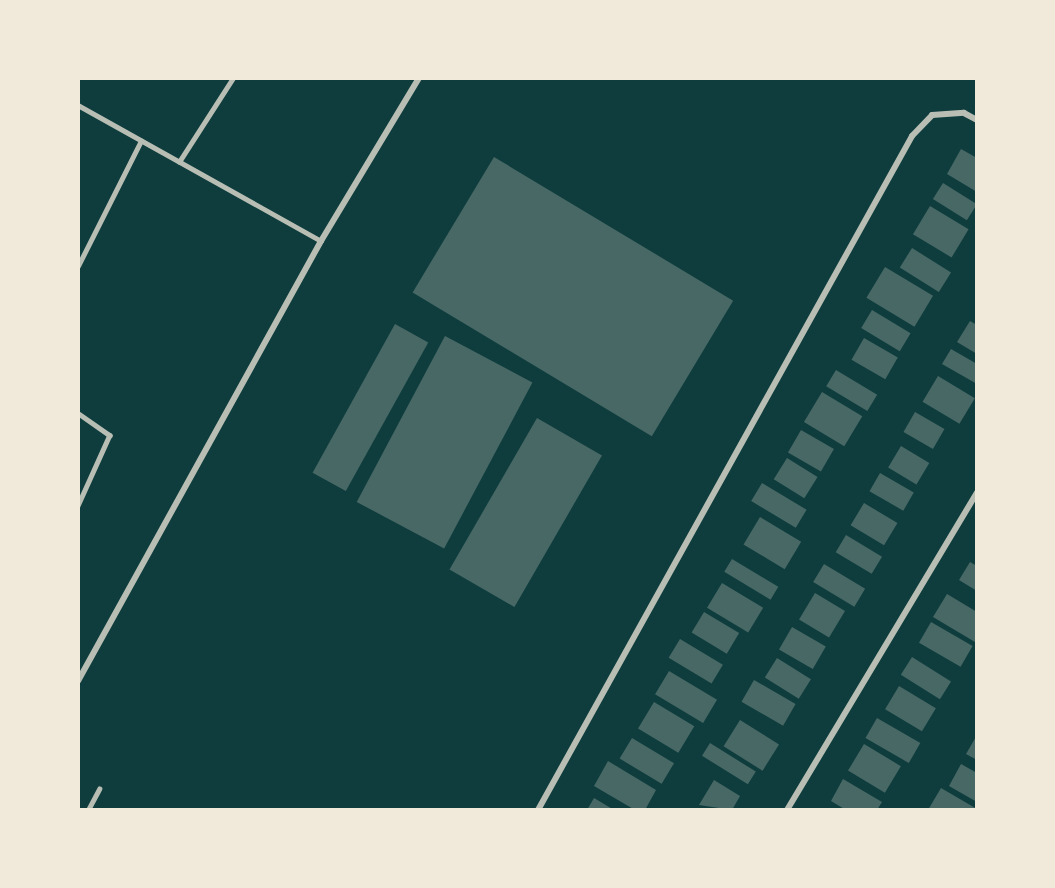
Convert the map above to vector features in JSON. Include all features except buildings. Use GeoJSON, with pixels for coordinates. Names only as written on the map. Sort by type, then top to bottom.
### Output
{"type":"FeatureCollection","features":[{"type":"Feature","properties":{"kind":"street"},"geometry":{"type":"LineString","coordinates":[[78,681],[321,241],[419,78]]}},
{"type":"Feature","properties":{"kind":"street"},"geometry":{"type":"LineString","coordinates":[[538,810],[912,135],[932,115],[964,113],[977,120]]}},
{"type":"Feature","properties":{"kind":"street"},"geometry":{"type":"LineString","coordinates":[[787,810],[977,493]]}},
{"type":"Feature","properties":{"kind":"lane"},"geometry":{"type":"LineString","coordinates":[[179,162],[233,78]]}},
{"type":"Feature","properties":{"kind":"lane"},"geometry":{"type":"LineString","coordinates":[[78,105],[321,241]]}},
{"type":"Feature","properties":{"kind":"lane"},"geometry":{"type":"LineString","coordinates":[[78,266],[141,141]]}},
{"type":"Feature","properties":{"kind":"lane"},"geometry":{"type":"LineString","coordinates":[[78,413],[110,435],[78,506]]}},
{"type":"Feature","properties":{"kind":"lane"},"geometry":{"type":"LineString","coordinates":[[88,810],[99,789]]}}]}
